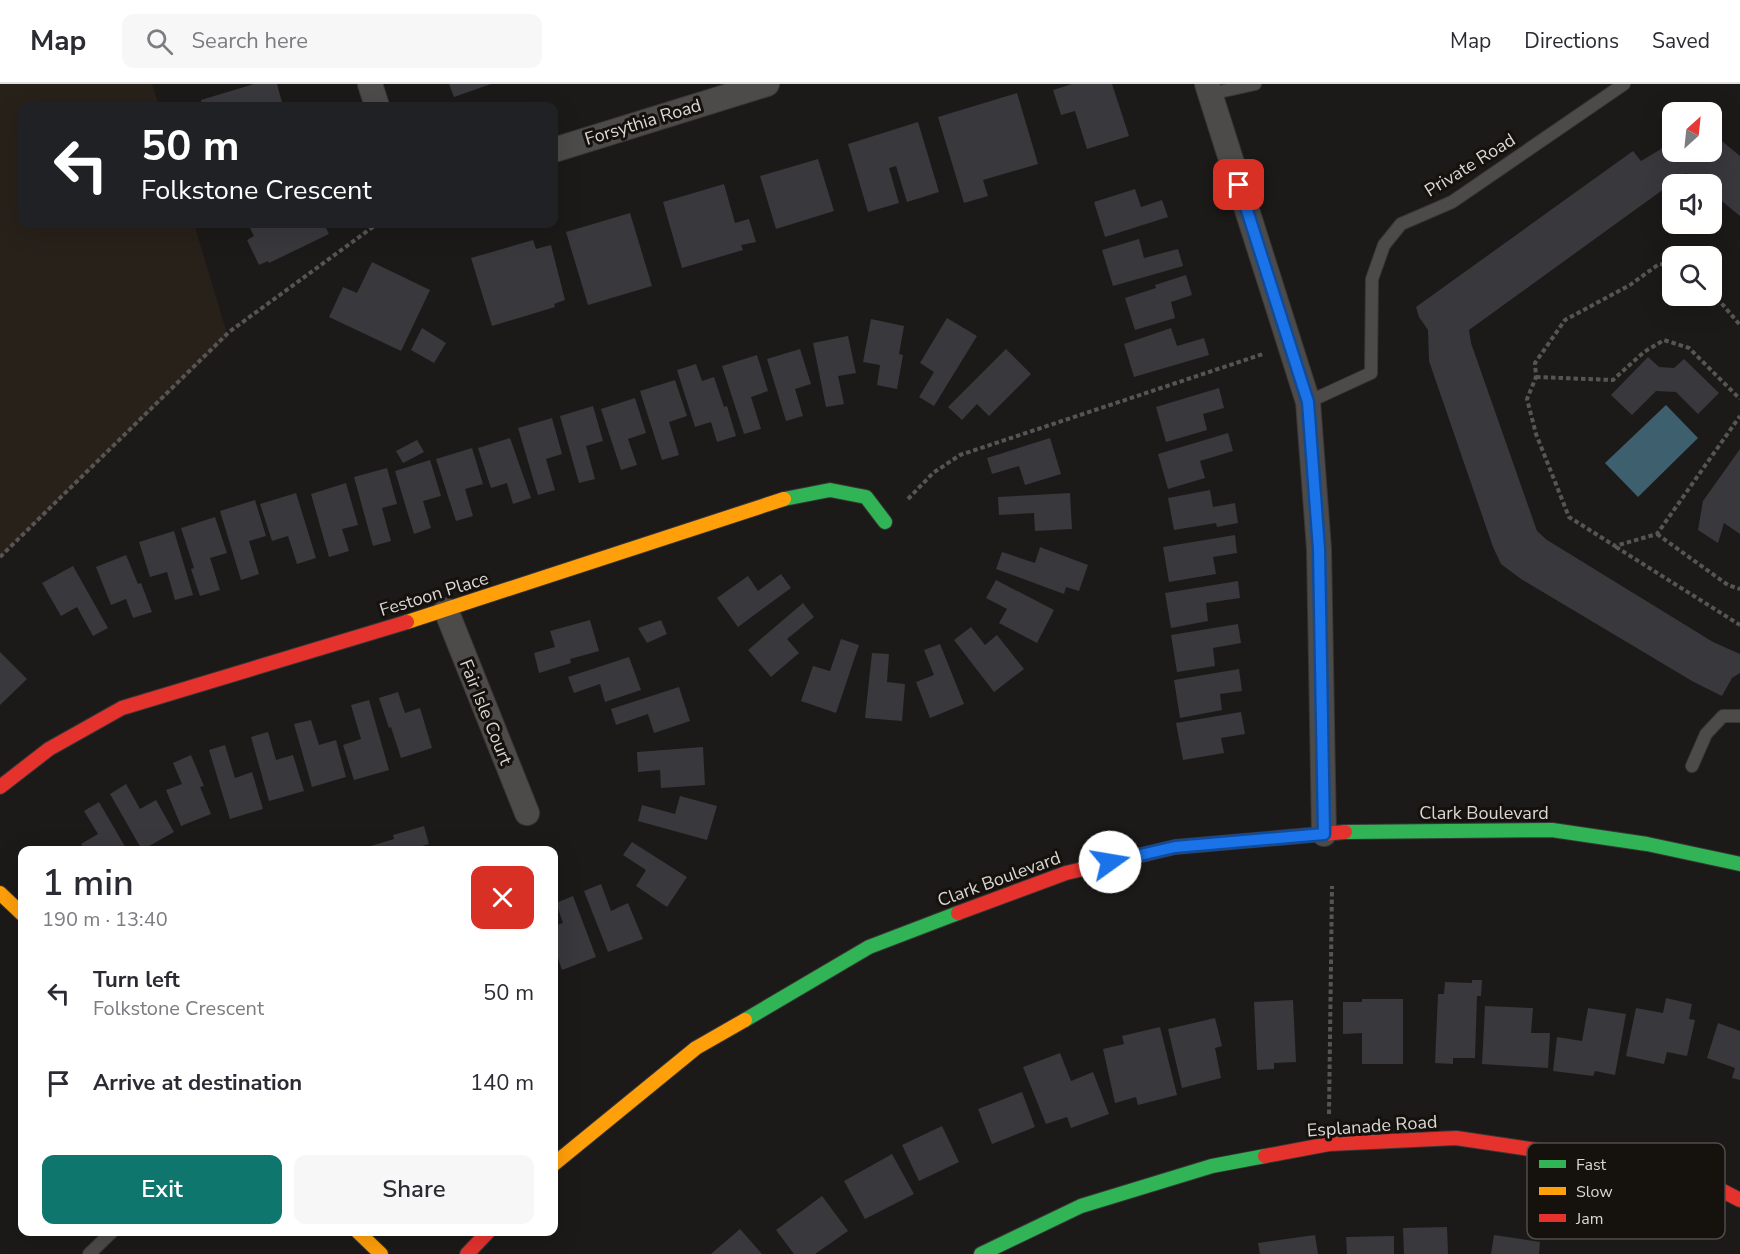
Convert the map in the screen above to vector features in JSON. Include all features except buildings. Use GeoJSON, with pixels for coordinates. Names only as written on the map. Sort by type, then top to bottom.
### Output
{"type":"FeatureCollection","features":[{"type":"Feature","properties":{"kind":"street"},"geometry":{"type":"LineString","coordinates":[[370,84],[376,102]]}},
{"type":"Feature","properties":{"kind":"street","name":"Forsythia Road"},"geometry":{"type":"LineString","coordinates":[[558,149],[767,84]]}},
{"type":"Feature","properties":{"kind":"street"},"geometry":{"type":"LineString","coordinates":[[1208,89],[1308,402],[1319,549],[1324,834]]}},
{"type":"Feature","properties":{"kind":"street","name":"Festoon Place"},"geometry":{"type":"LineString","coordinates":[[0,787],[49,749],[122,708],[446,610],[781,499],[830,490],[866,497],[885,522]]}},
{"type":"Feature","properties":{"kind":"street","name":"Fair Isle Court"},"geometry":{"type":"LineString","coordinates":[[446,610],[526,813]]}},
{"type":"Feature","properties":{"kind":"street","name":"Clark Boulevard"},"geometry":{"type":"LineString","coordinates":[[558,1161],[696,1048],[869,947],[1066,873],[1175,847],[1362,831],[1552,830],[1647,844],[1740,864]]}},
{"type":"Feature","properties":{"kind":"street"},"geometry":{"type":"LineString","coordinates":[[0,893],[18,910]]}},
{"type":"Feature","properties":{"kind":"street","name":"Esplanade Road"},"geometry":{"type":"LineString","coordinates":[[981,1254],[1081,1206],[1212,1166],[1329,1144],[1456,1138],[1527,1149]]}},
{"type":"Feature","properties":{"kind":"street","name":"Esplanade Road"},"geometry":{"type":"LineString","coordinates":[[1725,1192],[1740,1200]]}},
{"type":"Feature","properties":{"kind":"street"},"geometry":{"type":"LineString","coordinates":[[362,1236],[381,1254]]}},
{"type":"Feature","properties":{"kind":"street"},"geometry":{"type":"LineString","coordinates":[[467,1254],[484,1236]]}},
{"type":"Feature","properties":{"kind":"lane"},"geometry":{"type":"LineString","coordinates":[[1208,89],[1255,84]]}},
{"type":"Feature","properties":{"kind":"lane","name":"Private Road"},"geometry":{"type":"LineString","coordinates":[[1308,402],[1371,373],[1372,279],[1384,245],[1401,224],[1452,202],[1623,84]]}},
{"type":"Feature","properties":{"kind":"lane"},"geometry":{"type":"LineString","coordinates":[[1692,766],[1706,734],[1723,716],[1740,716]]}},
{"type":"Feature","properties":{"kind":"lane"},"geometry":{"type":"LineString","coordinates":[[89,1254],[108,1236]]}},
{"type":"Feature","properties":{"kind":"path"},"geometry":{"type":"LineString","coordinates":[[0,557],[229,332],[372,228]]}},
{"type":"Feature","properties":{"kind":"path"},"geometry":{"type":"LineString","coordinates":[[1662,264],[1659,264],[1630,285],[1565,320],[1535,363],[1536,377],[1527,399],[1536,434],[1569,517],[1740,625]]}},
{"type":"Feature","properties":{"kind":"path"},"geometry":{"type":"LineString","coordinates":[[1722,304],[1740,325]]}},
{"type":"Feature","properties":{"kind":"path"},"geometry":{"type":"LineString","coordinates":[[1536,377],[1612,380],[1644,351],[1664,340],[1689,348],[1740,399]]}},
{"type":"Feature","properties":{"kind":"path"},"geometry":{"type":"LineString","coordinates":[[885,522],[933,473],[960,455],[1290,345]]}},
{"type":"Feature","properties":{"kind":"path"},"geometry":{"type":"LineString","coordinates":[[1615,546],[1657,534],[1740,416]]}},
{"type":"Feature","properties":{"kind":"path"},"geometry":{"type":"LineString","coordinates":[[1657,534],[1728,585],[1740,589]]}},
{"type":"Feature","properties":{"kind":"path"},"geometry":{"type":"LineString","coordinates":[[1329,1144],[1332,886]]}},
{"type":"Feature","properties":{"kind":"shaded area"},"geometry":{"type":"Polygon","coordinates":[[[0,84],[152,84],[158,102],[18,102],[18,228],[195,228],[228,337],[0,558],[0,84]]]}},
{"type":"Feature","properties":{"kind":"water"},"geometry":{"type":"Polygon","coordinates":[[[1666,405],[1698,438],[1638,497],[1605,463],[1666,405]]]}},
{"type":"Feature","properties":{"kind":"traffic: fast"},"geometry":{"type":"LineString","coordinates":[[784,499],[830,490],[866,497],[885,522]]}},
{"type":"Feature","properties":{"kind":"traffic: fast"},"geometry":{"type":"LineString","coordinates":[[1345,832],[1552,830],[1647,844],[1740,864]]}},
{"type":"Feature","properties":{"kind":"traffic: fast"},"geometry":{"type":"LineString","coordinates":[[745,1020],[869,947],[958,913]]}},
{"type":"Feature","properties":{"kind":"traffic: fast"},"geometry":{"type":"LineString","coordinates":[[981,1254],[1081,1206],[1212,1166],[1265,1156]]}},
{"type":"Feature","properties":{"kind":"traffic: slow"},"geometry":{"type":"LineString","coordinates":[[407,622],[784,499]]}},
{"type":"Feature","properties":{"kind":"traffic: slow"},"geometry":{"type":"LineString","coordinates":[[0,893],[18,910]]}},
{"type":"Feature","properties":{"kind":"traffic: slow"},"geometry":{"type":"LineString","coordinates":[[558,1161],[696,1048],[745,1020]]}},
{"type":"Feature","properties":{"kind":"traffic: slow"},"geometry":{"type":"LineString","coordinates":[[362,1236],[381,1254]]}},
{"type":"Feature","properties":{"kind":"traffic: jam"},"geometry":{"type":"LineString","coordinates":[[0,787],[49,749],[122,708],[407,622]]}},
{"type":"Feature","properties":{"kind":"traffic: jam"},"geometry":{"type":"LineString","coordinates":[[958,913],[1066,873],[1175,847],[1345,832]]}},
{"type":"Feature","properties":{"kind":"traffic: jam"},"geometry":{"type":"LineString","coordinates":[[1265,1156],[1329,1144],[1456,1138],[1527,1149]]}},
{"type":"Feature","properties":{"kind":"traffic: jam"},"geometry":{"type":"LineString","coordinates":[[1725,1192],[1740,1200]]}},
{"type":"Feature","properties":{"kind":"traffic: jam"},"geometry":{"type":"LineString","coordinates":[[467,1254],[484,1236]]}},
{"type":"Feature","properties":{"kind":"route"},"geometry":{"type":"LineString","coordinates":[[1110,862],[1175,847],[1324,834],[1319,549],[1308,402],[1239,185]]}}]}
